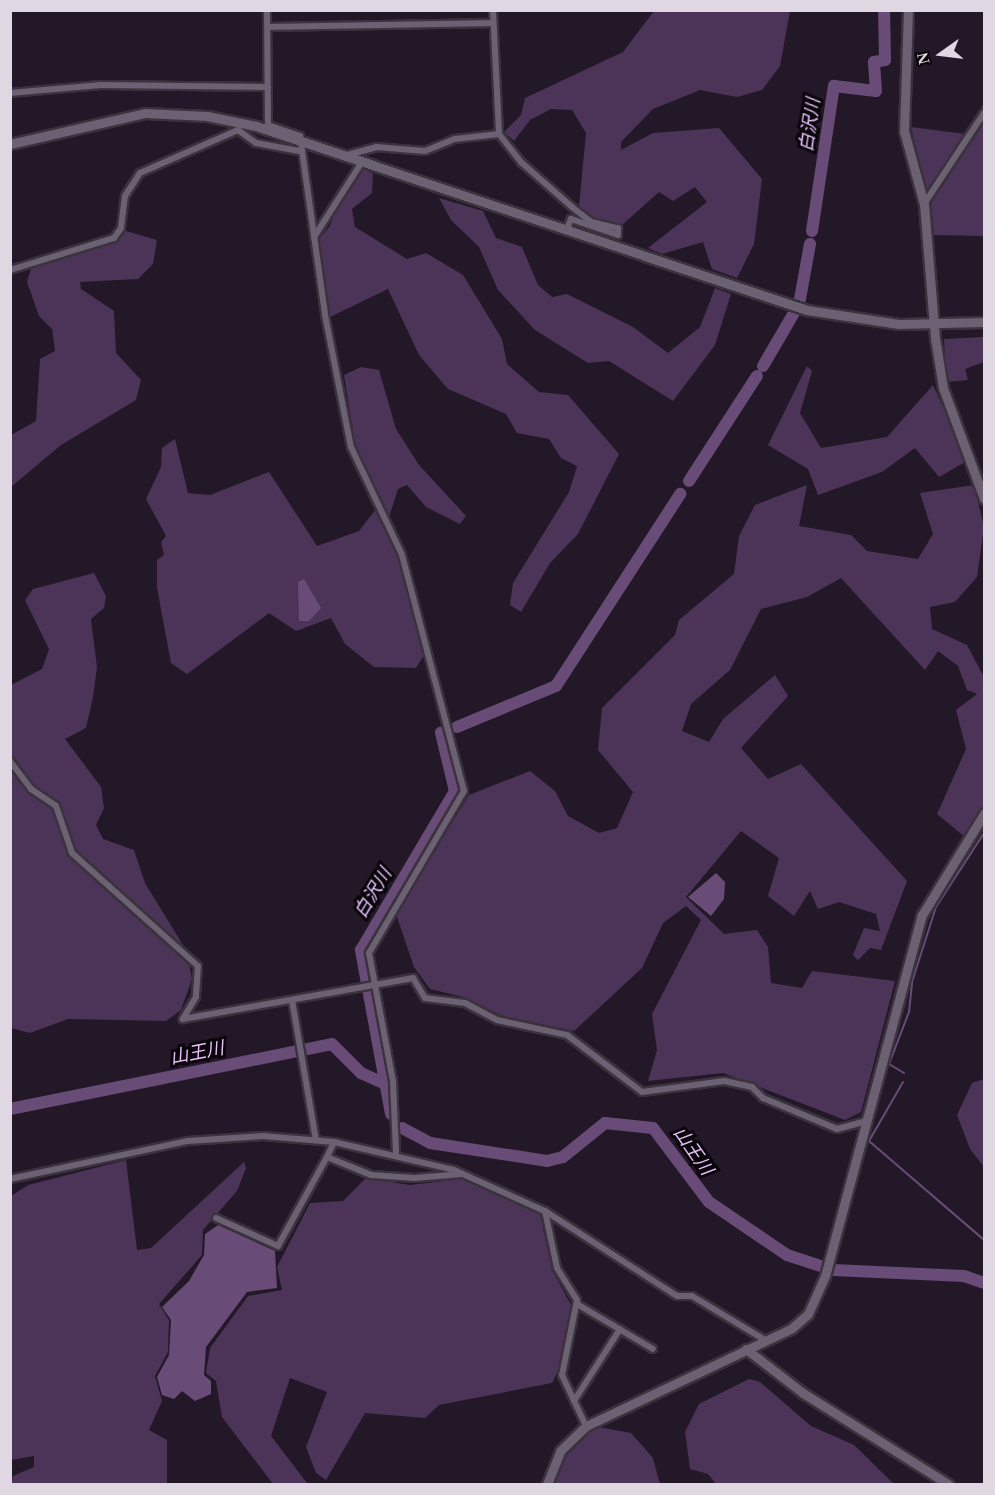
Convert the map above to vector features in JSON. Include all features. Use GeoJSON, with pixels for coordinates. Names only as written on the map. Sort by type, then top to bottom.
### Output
{"type":"FeatureCollection","features":[{"type":"Feature","properties":{"kind":"street"},"geometry":{"type":"LineString","coordinates":[[267,10],[268,125],[300,136],[299,146],[351,447],[402,555],[464,791],[369,953],[393,1081],[396,1152]]}},
{"type":"Feature","properties":{"kind":"street"},"geometry":{"type":"LineString","coordinates":[[493,10],[499,134],[522,163],[591,222],[618,228],[618,235],[571,219],[566,231]]}},
{"type":"Feature","properties":{"kind":"street"},"geometry":{"type":"LineString","coordinates":[[908,10],[904,131],[924,204],[934,325],[944,388],[984,499]]}},
{"type":"Feature","properties":{"kind":"street"},"geometry":{"type":"LineString","coordinates":[[268,27],[493,23]]}},
{"type":"Feature","properties":{"kind":"street"},"geometry":{"type":"LineString","coordinates":[[10,93],[102,85],[268,87]]}},
{"type":"Feature","properties":{"kind":"street"},"geometry":{"type":"LineString","coordinates":[[10,144],[155,113],[207,116],[299,146],[362,162],[807,310],[934,325],[984,322]]}},
{"type":"Feature","properties":{"kind":"street"},"geometry":{"type":"LineString","coordinates":[[924,204],[984,113]]}},
{"type":"Feature","properties":{"kind":"street"},"geometry":{"type":"LineString","coordinates":[[10,270],[114,238],[121,228],[125,196],[140,173],[238,130],[256,143],[299,146]]}},
{"type":"Feature","properties":{"kind":"street"},"geometry":{"type":"LineString","coordinates":[[343,156],[376,147],[425,151],[455,139],[499,134]]}},
{"type":"Feature","properties":{"kind":"street"},"geometry":{"type":"LineString","coordinates":[[314,237],[362,162]]}},
{"type":"Feature","properties":{"kind":"street"},"geometry":{"type":"LineString","coordinates":[[10,761],[32,789],[56,806],[72,853],[198,966],[196,997],[183,1019],[413,978],[425,998],[465,1003],[497,1020],[567,1035],[642,1092],[724,1081],[752,1087],[763,1098],[837,1129],[866,1121]]}},
{"type":"Feature","properties":{"kind":"street"},"geometry":{"type":"LineString","coordinates":[[547,1485],[560,1451],[586,1426],[765,1340],[808,1314],[825,1276],[922,915],[984,814]]}},
{"type":"Feature","properties":{"kind":"street"},"geometry":{"type":"LineString","coordinates":[[292,1000],[316,1140]]}},
{"type":"Feature","properties":{"kind":"street"},"geometry":{"type":"LineString","coordinates":[[10,1179],[188,1141],[263,1136],[334,1142],[396,1152],[462,1174],[545,1211],[677,1296],[692,1296],[765,1340]]}},
{"type":"Feature","properties":{"kind":"street"},"geometry":{"type":"LineString","coordinates":[[216,1218],[278,1246],[334,1142]]}},
{"type":"Feature","properties":{"kind":"street"},"geometry":{"type":"LineString","coordinates":[[327,1156],[371,1175],[415,1178],[462,1174]]}},
{"type":"Feature","properties":{"kind":"street"},"geometry":{"type":"LineString","coordinates":[[545,1211],[557,1268],[577,1304],[653,1349]]}},
{"type":"Feature","properties":{"kind":"street"},"geometry":{"type":"LineString","coordinates":[[577,1304],[562,1375],[586,1426]]}},
{"type":"Feature","properties":{"kind":"street"},"geometry":{"type":"LineString","coordinates":[[574,1401],[620,1329]]}},
{"type":"Feature","properties":{"kind":"street"},"geometry":{"type":"LineString","coordinates":[[746,1349],[821,1406],[948,1485]]}},
{"type":"Feature","properties":{"kind":"shaded area"},"geometry":{"type":"Polygon","coordinates":[[[654,11],[790,11],[780,66],[762,90],[737,97],[700,90],[653,109],[621,142],[621,150],[653,133],[719,128],[762,179],[754,244],[737,278],[712,269],[703,242],[662,254],[648,248],[707,202],[695,187],[673,201],[659,192],[622,225],[594,218],[579,206],[586,133],[572,110],[551,109],[530,120],[514,141],[504,132],[521,115],[525,98],[623,52],[654,11]]]}},
{"type":"Feature","properties":{"kind":"shaded area"},"geometry":{"type":"Polygon","coordinates":[[[984,103],[984,236],[934,235],[931,204],[939,189],[926,188],[911,127],[965,134],[984,103]]]}},
{"type":"Feature","properties":{"kind":"shaded area"},"geometry":{"type":"Polygon","coordinates":[[[363,168],[373,174],[372,193],[352,209],[355,227],[407,259],[426,253],[463,275],[502,339],[507,364],[539,392],[568,395],[619,454],[578,534],[550,563],[521,612],[510,605],[513,583],[569,492],[577,466],[561,458],[549,439],[517,433],[506,414],[448,389],[419,355],[388,289],[330,317],[319,239],[330,226],[340,196],[363,168]]]}},
{"type":"Feature","properties":{"kind":"shaded area"},"geometry":{"type":"Polygon","coordinates":[[[439,198],[483,211],[496,238],[522,247],[538,285],[552,297],[567,294],[633,327],[668,353],[700,327],[715,288],[731,294],[715,345],[673,401],[609,361],[588,363],[535,330],[498,290],[479,247],[451,220],[439,198]]]}},
{"type":"Feature","properties":{"kind":"shaded area"},"geometry":{"type":"Polygon","coordinates":[[[126,231],[157,240],[153,264],[138,279],[80,282],[81,289],[114,311],[116,353],[141,380],[136,400],[61,445],[11,487],[11,435],[36,421],[40,359],[55,351],[52,329],[39,316],[27,282],[32,265],[117,241],[126,231]]]}},
{"type":"Feature","properties":{"kind":"shaded area"},"geometry":{"type":"Polygon","coordinates":[[[984,337],[984,362],[965,369],[968,380],[946,382],[944,339],[984,337]]]}},
{"type":"Feature","properties":{"kind":"shaded area"},"geometry":{"type":"Polygon","coordinates":[[[807,366],[812,371],[800,413],[821,448],[887,437],[933,385],[967,461],[939,477],[915,448],[882,472],[818,495],[808,469],[768,445],[807,366]]]}},
{"type":"Feature","properties":{"kind":"shaded area"},"geometry":{"type":"Polygon","coordinates":[[[361,367],[379,370],[396,429],[419,465],[466,516],[460,524],[426,507],[407,485],[398,489],[389,517],[355,444],[344,375],[361,367]]]}},
{"type":"Feature","properties":{"kind":"shaded area"},"geometry":{"type":"Polygon","coordinates":[[[175,439],[188,493],[210,495],[269,472],[317,546],[359,531],[376,509],[397,552],[424,655],[416,668],[374,667],[345,644],[331,618],[296,631],[269,613],[187,674],[171,663],[157,588],[157,560],[164,555],[161,542],[166,536],[146,499],[161,467],[162,448],[175,439]]]}},
{"type":"Feature","properties":{"kind":"shaded area"},"geometry":{"type":"Polygon","coordinates":[[[807,485],[799,526],[851,535],[867,551],[918,559],[933,534],[920,493],[974,485],[984,527],[977,577],[955,602],[930,607],[932,629],[967,645],[984,677],[984,805],[965,837],[937,814],[966,749],[956,710],[977,694],[967,690],[958,666],[938,651],[925,670],[841,578],[807,597],[761,609],[730,670],[691,704],[682,731],[709,742],[723,719],[775,675],[788,696],[741,748],[768,779],[801,764],[907,881],[881,950],[870,948],[858,960],[853,955],[864,928],[880,931],[876,914],[839,902],[818,909],[810,891],[794,916],[768,896],[779,858],[741,831],[686,897],[724,934],[757,930],[768,947],[771,983],[802,988],[812,971],[895,981],[861,1112],[845,1120],[723,1073],[648,1081],[657,1050],[652,1014],[701,920],[686,906],[663,923],[642,968],[574,1031],[503,1016],[463,997],[430,989],[414,967],[396,914],[469,795],[530,771],[555,791],[568,816],[599,833],[617,828],[633,792],[598,750],[602,708],[675,635],[679,620],[734,574],[739,536],[755,505],[807,485]]]}},
{"type":"Feature","properties":{"kind":"shaded area"},"geometry":{"type":"Polygon","coordinates":[[[94,573],[106,596],[104,608],[91,619],[97,667],[93,697],[86,728],[65,739],[101,787],[104,808],[96,825],[103,839],[134,850],[145,883],[186,950],[192,979],[181,1010],[166,1021],[68,1019],[30,1033],[11,1028],[11,685],[42,669],[49,649],[25,600],[33,589],[94,573]]]}},
{"type":"Feature","properties":{"kind":"shaded area"},"geometry":{"type":"Polygon","coordinates":[[[304,579],[321,608],[309,621],[299,621],[298,582],[304,579]]]}},
{"type":"Feature","properties":{"kind":"shaded area"},"geometry":{"type":"Polygon","coordinates":[[[716,873],[725,882],[724,899],[711,916],[688,897],[716,873]]]}},
{"type":"Feature","properties":{"kind":"shaded area"},"geometry":{"type":"Polygon","coordinates":[[[984,1079],[984,1167],[970,1149],[957,1115],[972,1083],[984,1079]]]}},
{"type":"Feature","properties":{"kind":"shaded area"},"geometry":{"type":"Polygon","coordinates":[[[126,1160],[137,1250],[151,1248],[244,1162],[246,1168],[237,1191],[203,1230],[202,1255],[159,1304],[169,1320],[168,1352],[155,1376],[162,1401],[149,1430],[167,1440],[167,1484],[11,1484],[13,1476],[34,1467],[34,1456],[11,1460],[11,1196],[28,1185],[126,1160]]]}},
{"type":"Feature","properties":{"kind":"shaded area"},"geometry":{"type":"Polygon","coordinates":[[[366,1178],[410,1185],[462,1179],[540,1214],[552,1270],[571,1305],[558,1371],[552,1383],[439,1405],[425,1418],[365,1413],[326,1480],[316,1473],[306,1447],[327,1392],[290,1378],[271,1436],[307,1483],[273,1484],[222,1417],[216,1381],[206,1373],[210,1348],[248,1296],[282,1290],[277,1267],[310,1203],[343,1201],[366,1178]]]}},
{"type":"Feature","properties":{"kind":"shaded area"},"geometry":{"type":"Polygon","coordinates":[[[218,1225],[275,1251],[277,1288],[247,1292],[206,1347],[204,1375],[211,1381],[211,1394],[195,1401],[182,1391],[174,1399],[162,1395],[157,1377],[169,1355],[171,1320],[162,1307],[189,1281],[204,1255],[205,1234],[218,1225]]]}},
{"type":"Feature","properties":{"kind":"shaded area"},"geometry":{"type":"Polygon","coordinates":[[[749,1379],[760,1382],[811,1426],[854,1445],[894,1484],[716,1484],[708,1474],[690,1469],[685,1432],[699,1404],[749,1379]]]}},
{"type":"Feature","properties":{"kind":"shaded area"},"geometry":{"type":"Polygon","coordinates":[[[598,1427],[631,1433],[653,1458],[660,1484],[551,1484],[567,1448],[598,1427]]]}},
{"type":"Feature","properties":{"kind":"waterway","name":"白沢川"},"geometry":{"type":"LineString","coordinates":[[812,231],[834,86],[876,91],[874,62],[885,60],[884,10]]}},
{"type":"Feature","properties":{"kind":"waterway","name":"白沢川"},"geometry":{"type":"LineString","coordinates":[[800,299],[810,244]]}},
{"type":"Feature","properties":{"kind":"waterway","name":"白沢川"},"geometry":{"type":"LineString","coordinates":[[763,366],[794,313]]}},
{"type":"Feature","properties":{"kind":"waterway","name":"白沢川"},"geometry":{"type":"LineString","coordinates":[[689,481],[757,376]]}},
{"type":"Feature","properties":{"kind":"waterway","name":"白沢川"},"geometry":{"type":"LineString","coordinates":[[457,727],[556,686],[680,494]]}},
{"type":"Feature","properties":{"kind":"waterway","name":"白沢川"},"geometry":{"type":"LineString","coordinates":[[391,1114],[361,950],[455,791],[441,733]]}},
{"type":"Feature","properties":{"kind":"waterway"},"geometry":{"type":"LineString","coordinates":[[904,1073],[889,1064],[909,1012],[912,982],[936,907],[984,833]]}},
{"type":"Feature","properties":{"kind":"waterway","name":"山王川"},"geometry":{"type":"LineString","coordinates":[[10,1109],[332,1044],[361,1073],[381,1082]]}},
{"type":"Feature","properties":{"kind":"waterway"},"geometry":{"type":"LineString","coordinates":[[903,1082],[869,1141],[984,1240]]}},
{"type":"Feature","properties":{"kind":"waterway","name":"山王川"},"geometry":{"type":"LineString","coordinates":[[402,1128],[430,1143],[547,1161],[563,1157],[605,1123],[653,1128],[709,1202],[787,1255],[833,1270],[964,1276],[984,1283]]}}]}
